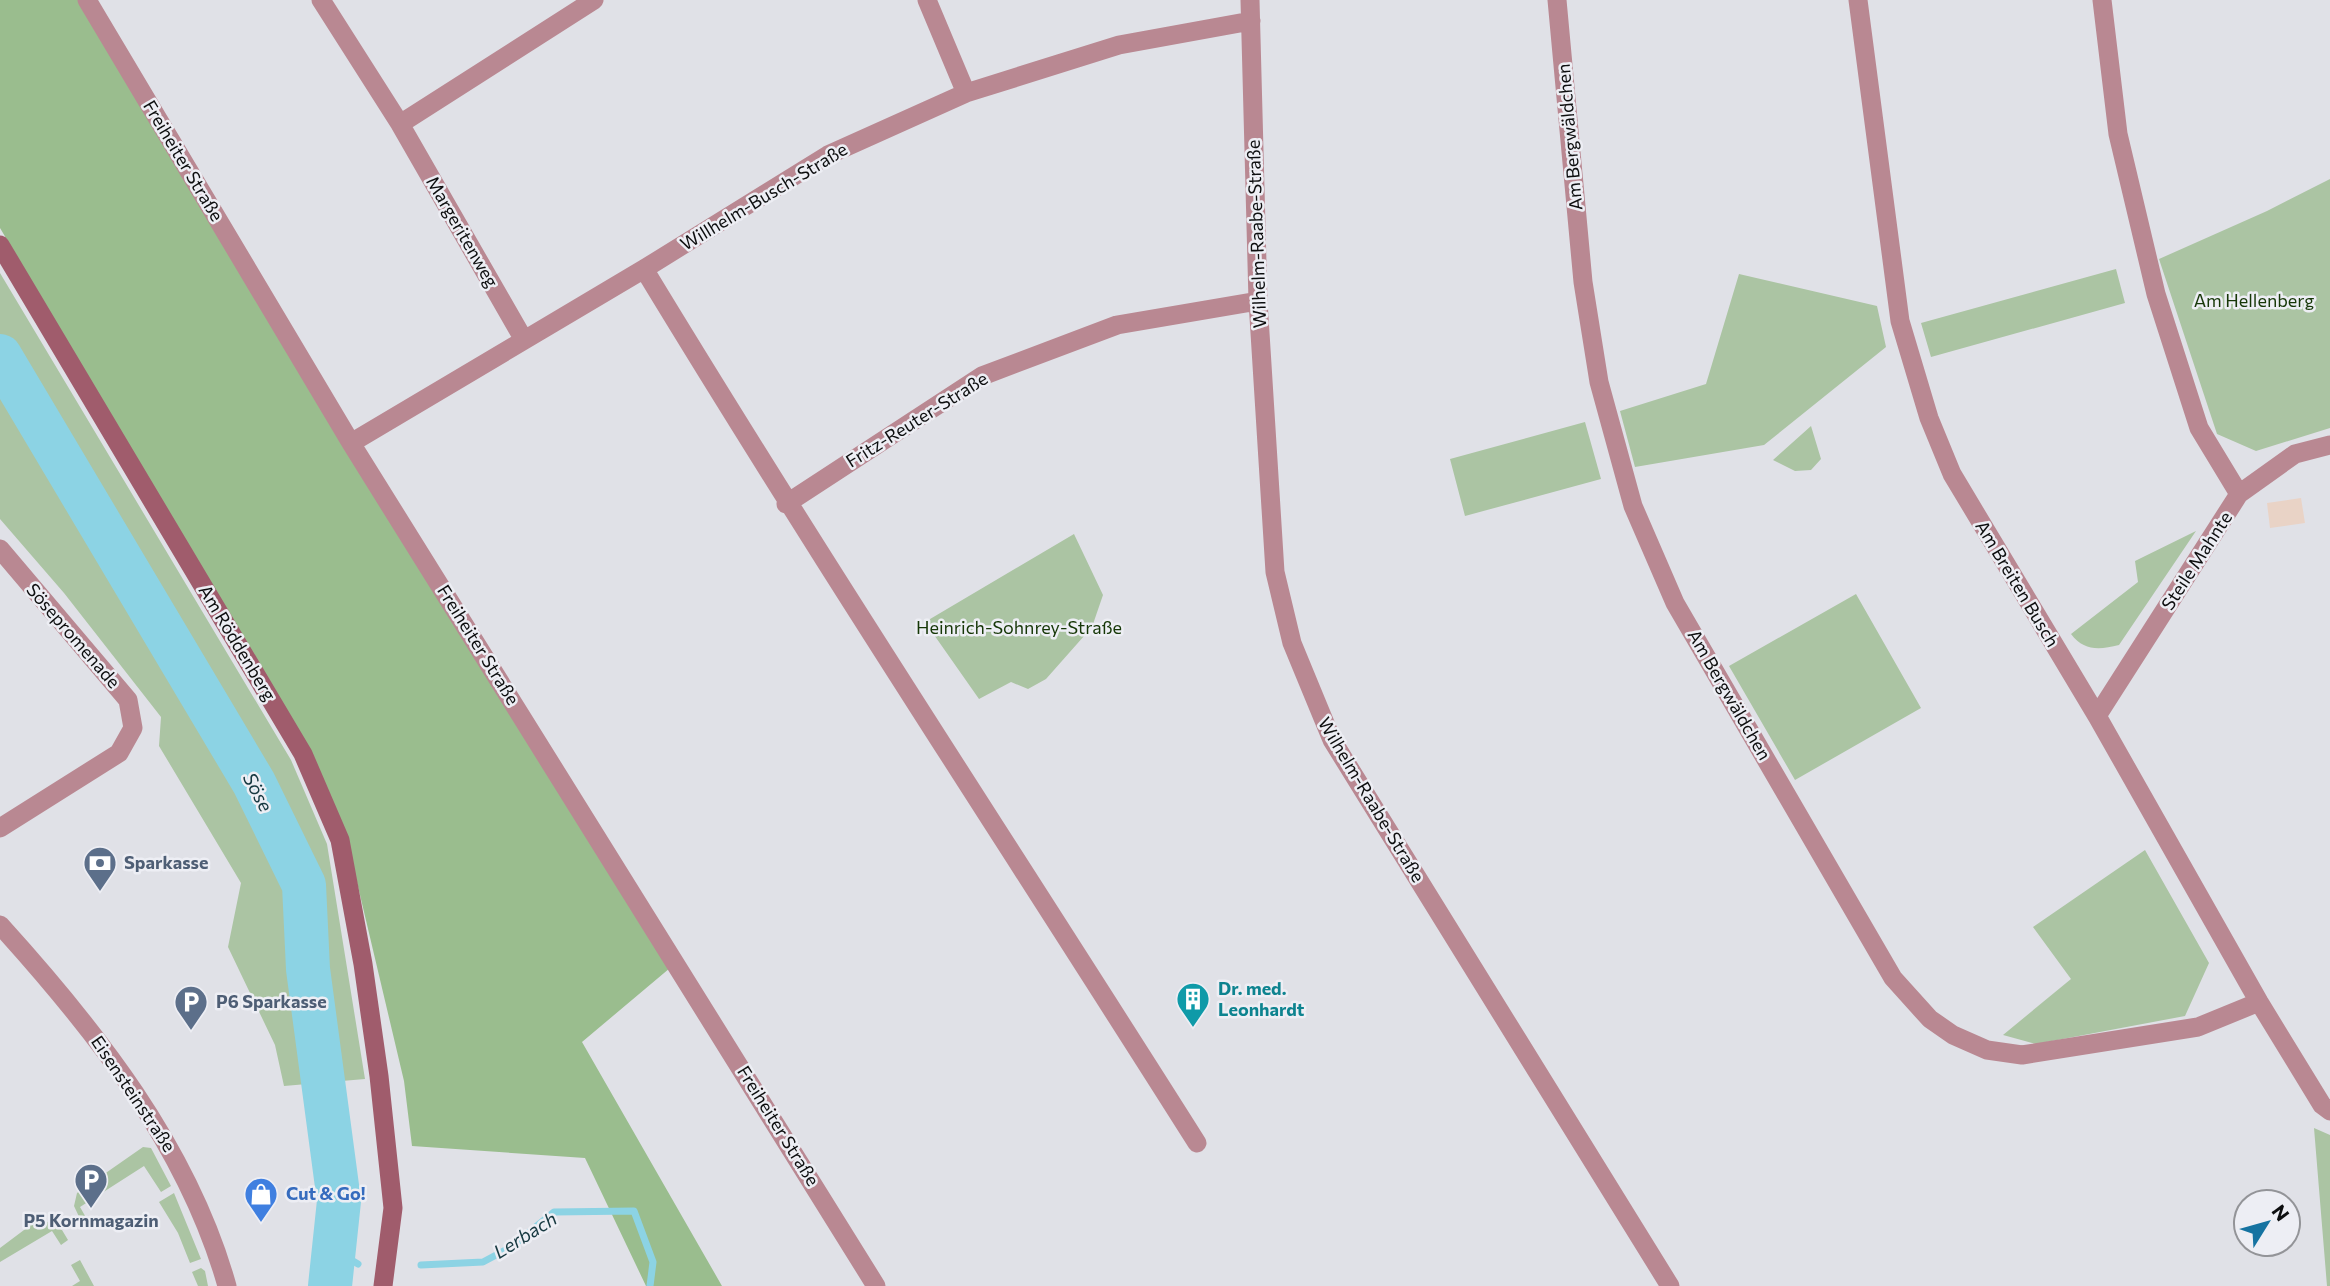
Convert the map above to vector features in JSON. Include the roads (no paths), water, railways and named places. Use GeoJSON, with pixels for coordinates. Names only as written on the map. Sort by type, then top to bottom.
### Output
{"type":"FeatureCollection","features":[{"type":"Feature","properties":{"kind":"main road","name":"Am Röddenberg"},"geometry":{"type":"LineString","coordinates":[[0,245],[303,754],[340,840],[379,1076],[393,1208],[383,1286]]}},
{"type":"Feature","properties":{"kind":"street","name":"Freiheiter Straße"},"geometry":{"type":"LineString","coordinates":[[87,0],[351,443],[876,1286]]}},
{"type":"Feature","properties":{"kind":"street"},"geometry":{"type":"LineString","coordinates":[[400,124],[594,0]]}},
{"type":"Feature","properties":{"kind":"street"},"geometry":{"type":"LineString","coordinates":[[927,0],[966,93]]}},
{"type":"Feature","properties":{"kind":"street","name":"Wilhelm-Raabe-Straße"},"geometry":{"type":"LineString","coordinates":[[1250,0],[1258,301],[1275,572],[1292,643],[1309,691],[1332,740],[1670,1286]]}},
{"type":"Feature","properties":{"kind":"street","name":"Am Bergwäldchen"},"geometry":{"type":"LineString","coordinates":[[1557,0],[1583,282],[1599,382],[1633,506],[1675,603],[1893,978],[1930,1019],[1953,1035],[1987,1049],[2022,1055],[2199,1027],[2259,1002]]}},
{"type":"Feature","properties":{"kind":"street","name":"Am Breiten Busch"},"geometry":{"type":"LineString","coordinates":[[1858,0],[1900,321],[1929,418],[1952,474],[2096,716],[2259,1002],[2322,1105],[2330,1111]]}},
{"type":"Feature","properties":{"kind":"street"},"geometry":{"type":"LineString","coordinates":[[2102,0],[2118,135],[2156,294],[2199,428],[2239,494]]}},
{"type":"Feature","properties":{"kind":"street","name":"Margeritenweg"},"geometry":{"type":"LineString","coordinates":[[328,2],[524,340]]}},
{"type":"Feature","properties":{"kind":"street","name":"Willhelm-Busch-Straße"},"geometry":{"type":"LineString","coordinates":[[351,443],[644,269],[828,155],[966,93],[1119,45],[1251,21]]}},
{"type":"Feature","properties":{"kind":"street"},"geometry":{"type":"LineString","coordinates":[[644,269],[786,504],[945,744],[1197,1143]]}},
{"type":"Feature","properties":{"kind":"street","name":"Fritz-Reuter-Straße"},"geometry":{"type":"LineString","coordinates":[[786,504],[982,376],[1117,325],[1258,301]]}},
{"type":"Feature","properties":{"kind":"street","name":"Steile Mahnte"},"geometry":{"type":"LineString","coordinates":[[2096,716],[2239,494],[2295,454],[2330,445]]}},
{"type":"Feature","properties":{"kind":"street","name":"Sösepromenade"},"geometry":{"type":"LineString","coordinates":[[0,549],[128,700],[133,728],[119,753],[0,828]]}},
{"type":"Feature","properties":{"kind":"street","name":"Eisensteinstraße"},"geometry":{"type":"LineString","coordinates":[[0,925],[94,1037],[155,1123],[184,1172],[207,1223],[227,1286]]}},
{"type":"Feature","properties":{"kind":"waterway","name":"Söse"},"geometry":{"type":"LineString","coordinates":[[0,356],[254,783],[304,885],[308,969],[339,1201],[330,1286]]}},
{"type":"Feature","properties":{"kind":"waterway","name":"Lerbach"},"geometry":{"type":"LineString","coordinates":[[421,1265],[483,1262],[511,1247],[554,1212],[634,1211],[653,1262],[650,1286]]}},
{"type":"Feature","properties":{"kind":"waterway","name":"Lerbach"},"geometry":{"type":"LineString","coordinates":[[333,1249],[358,1264]]}},
{"type":"Feature","properties":{"kind":"place","name":"Sparkasse"},"geometry":{"type":"Point","coordinates":[100,893]}},
{"type":"Feature","properties":{"kind":"place","name":"Dr. med. Leonhardt"},"geometry":{"type":"Point","coordinates":[1193,1029]}},
{"type":"Feature","properties":{"kind":"place","name":"P6 Sparkasse"},"geometry":{"type":"Point","coordinates":[191,1032]}},
{"type":"Feature","properties":{"kind":"place","name":"P5 Kornmagazin"},"geometry":{"type":"Point","coordinates":[91,1210]}},
{"type":"Feature","properties":{"kind":"place","name":"Cut & Go!"},"geometry":{"type":"Point","coordinates":[261,1224]}},
{"type":"Feature","properties":{"kind":"park label","name":"Am Hellenberg"},"geometry":{"type":"Point","coordinates":[2254,301]}},
{"type":"Feature","properties":{"kind":"park label","name":"Heinrich-Sohnrey-Straße"},"geometry":{"type":"Point","coordinates":[1019,628]}}]}
